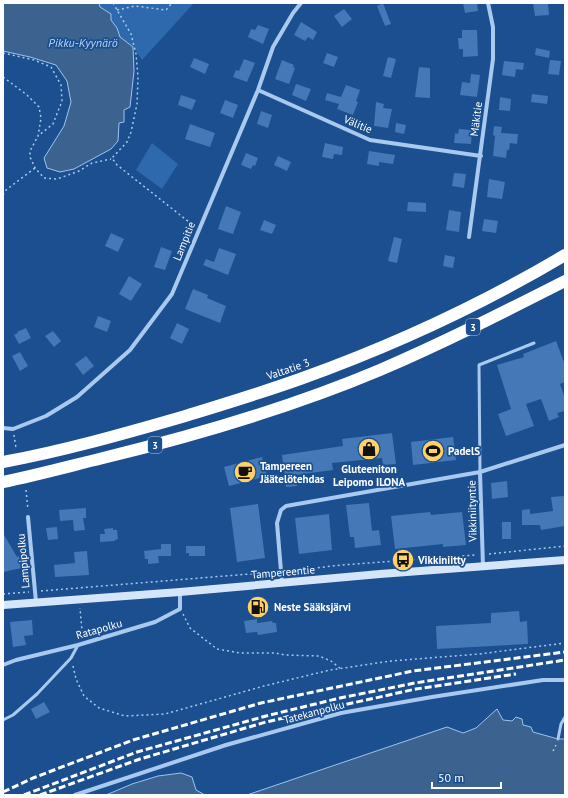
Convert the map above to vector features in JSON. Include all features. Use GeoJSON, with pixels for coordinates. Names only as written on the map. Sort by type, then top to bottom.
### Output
{"type":"FeatureCollection","features":[{"type":"Feature","properties":{"kind":"highway","name":"Valtatie 3"},"geometry":{"type":"LineString","coordinates":[[3,462],[152,425],[232,402],[300,379],[373,351],[417,332],[488,298],[565,256]]}},
{"type":"Feature","properties":{"kind":"highway","name":"3"},"geometry":{"type":"LineString","coordinates":[[3,482],[157,445],[236,422],[305,399],[379,370],[495,317],[565,281]]}},
{"type":"Feature","properties":{"kind":"main road","name":"Tampereentie"},"geometry":{"type":"LineString","coordinates":[[3,605],[565,560]]}},
{"type":"Feature","properties":{"kind":"street","name":"Lampitie"},"geometry":{"type":"LineString","coordinates":[[14,429],[46,416],[77,397],[130,350],[172,294],[198,229],[258,90],[273,47],[293,13],[301,3]]}},
{"type":"Feature","properties":{"kind":"street","name":"Mäkitie"},"geometry":{"type":"LineString","coordinates":[[469,237],[493,59],[493,27],[488,3]]}},
{"type":"Feature","properties":{"kind":"street","name":"Välitie"},"geometry":{"type":"LineString","coordinates":[[258,90],[370,140],[480,156]]}},
{"type":"Feature","properties":{"kind":"street"},"geometry":{"type":"LineString","coordinates":[[3,428],[14,429]]}},
{"type":"Feature","properties":{"kind":"street","name":"Vikkiniityntie"},"geometry":{"type":"LineString","coordinates":[[483,566],[480,472],[565,445]]}},
{"type":"Feature","properties":{"kind":"street"},"geometry":{"type":"LineString","coordinates":[[282,583],[277,523],[280,510],[286,506],[480,472]]}},
{"type":"Feature","properties":{"kind":"street","name":"Lampipolku"},"geometry":{"type":"LineString","coordinates":[[28,517],[36,603]]}},
{"type":"Feature","properties":{"kind":"street"},"geometry":{"type":"LineString","coordinates":[[180,592],[180,609]]}},
{"type":"Feature","properties":{"kind":"street","name":"Ratapolku"},"geometry":{"type":"LineString","coordinates":[[3,665],[16,660],[78,645],[155,622],[180,609]]}},
{"type":"Feature","properties":{"kind":"street","name":"Tatekanpolku"},"geometry":{"type":"LineString","coordinates":[[75,795],[226,745],[341,713],[543,680],[565,680]]}},
{"type":"Feature","properties":{"kind":"lane"},"geometry":{"type":"LineString","coordinates":[[480,472],[479,365],[534,343]]}},
{"type":"Feature","properties":{"kind":"lane"},"geometry":{"type":"LineString","coordinates":[[3,720],[13,715],[37,694],[71,658],[78,645]]}},
{"type":"Feature","properties":{"kind":"lane"},"geometry":{"type":"LineString","coordinates":[[558,739],[565,717]]}},
{"type":"Feature","properties":{"kind":"path"},"geometry":{"type":"LineString","coordinates":[[3,77],[27,95],[39,107],[41,118],[38,136],[30,151],[30,157],[35,168],[44,178],[57,179],[92,163],[112,158],[127,142],[131,132],[137,104],[138,77],[136,54],[131,34],[113,3]]}},
{"type":"Feature","properties":{"kind":"path"},"geometry":{"type":"LineString","coordinates":[[117,10],[135,6],[166,10],[172,3]]}},
{"type":"Feature","properties":{"kind":"path"},"geometry":{"type":"LineString","coordinates":[[3,53],[34,60],[51,67],[61,85],[62,101],[53,124],[38,136]]}},
{"type":"Feature","properties":{"kind":"path"},"geometry":{"type":"LineString","coordinates":[[112,158],[117,165],[198,229]]}},
{"type":"Feature","properties":{"kind":"path"},"geometry":{"type":"LineString","coordinates":[[3,195],[6,190],[35,168]]}},
{"type":"Feature","properties":{"kind":"path"},"geometry":{"type":"LineString","coordinates":[[14,429],[16,448]]}},
{"type":"Feature","properties":{"kind":"path"},"geometry":{"type":"LineString","coordinates":[[26,490],[28,517]]}},
{"type":"Feature","properties":{"kind":"path"},"geometry":{"type":"LineString","coordinates":[[78,645],[82,631],[80,606]]}},
{"type":"Feature","properties":{"kind":"path"},"geometry":{"type":"LineString","coordinates":[[180,609],[190,628],[217,649],[240,654],[275,653],[285,655],[319,656],[331,661],[341,668]]}},
{"type":"Feature","properties":{"kind":"path"},"geometry":{"type":"LineString","coordinates":[[71,658],[76,679],[84,696],[99,708],[125,716],[165,714],[264,686],[341,668],[391,661],[479,654],[565,643]]}},
{"type":"Feature","properties":{"kind":"shaded area"},"geometry":{"type":"Polygon","coordinates":[[[99,3],[194,3],[142,60],[133,47],[120,37],[117,28],[111,20],[110,14],[100,7],[99,3]]]}},
{"type":"Feature","properties":{"kind":"shaded area"},"geometry":{"type":"Polygon","coordinates":[[[152,143],[178,164],[162,189],[136,170],[152,143]]]}},
{"type":"Feature","properties":{"kind":"water","name":"Pikku-Kyynärö"},"geometry":{"type":"Polygon","coordinates":[[[3,3],[99,3],[100,7],[111,14],[111,20],[117,28],[120,37],[133,47],[134,71],[130,107],[124,110],[124,122],[119,123],[118,141],[111,149],[74,169],[60,172],[47,168],[44,158],[64,126],[71,102],[67,81],[56,65],[3,51],[3,3]]]}},
{"type":"Feature","properties":{"kind":"water"},"geometry":{"type":"Polygon","coordinates":[[[497,709],[503,720],[512,721],[516,717],[522,719],[523,725],[531,727],[533,732],[558,739],[565,739],[565,795],[247,795],[447,727],[463,733],[476,728],[497,709]]]}},
{"type":"Feature","properties":{"kind":"water"},"geometry":{"type":"Polygon","coordinates":[[[181,773],[192,777],[196,790],[205,795],[106,795],[132,784],[158,776],[181,773]]]}},
{"type":"Feature","properties":{"kind":"building"},"geometry":{"type":"Polygon","coordinates":[[[383,3],[391,24],[385,26],[377,6],[383,3]]]}},
{"type":"Feature","properties":{"kind":"building"},"geometry":{"type":"Polygon","coordinates":[[[463,3],[477,3],[478,11],[465,13],[463,3]]]}},
{"type":"Feature","properties":{"kind":"building"},"geometry":{"type":"Polygon","coordinates":[[[533,3],[548,3],[549,15],[535,16],[533,3]]]}},
{"type":"Feature","properties":{"kind":"building"},"geometry":{"type":"Polygon","coordinates":[[[344,9],[352,19],[342,27],[334,16],[344,9]]]}},
{"type":"Feature","properties":{"kind":"building"},"geometry":{"type":"Polygon","coordinates":[[[301,22],[317,32],[313,40],[308,37],[305,41],[294,35],[301,22]]]}},
{"type":"Feature","properties":{"kind":"building"},"geometry":{"type":"Polygon","coordinates":[[[258,25],[269,29],[263,44],[248,37],[251,29],[255,30],[258,25]]]}},
{"type":"Feature","properties":{"kind":"building"},"geometry":{"type":"Polygon","coordinates":[[[462,30],[477,30],[478,56],[463,57],[463,49],[459,49],[458,38],[462,38],[462,30]]]}},
{"type":"Feature","properties":{"kind":"building"},"geometry":{"type":"Polygon","coordinates":[[[536,48],[550,51],[549,58],[535,55],[536,48]]]}},
{"type":"Feature","properties":{"kind":"building"},"geometry":{"type":"Polygon","coordinates":[[[327,53],[338,57],[334,67],[323,63],[327,53]]]}},
{"type":"Feature","properties":{"kind":"building"},"geometry":{"type":"Polygon","coordinates":[[[388,57],[396,59],[391,78],[383,76],[388,57]]]}},
{"type":"Feature","properties":{"kind":"building"},"geometry":{"type":"Polygon","coordinates":[[[194,58],[209,64],[205,74],[190,67],[194,58]]]}},
{"type":"Feature","properties":{"kind":"building"},"geometry":{"type":"Polygon","coordinates":[[[244,59],[255,63],[247,82],[233,77],[236,70],[239,71],[244,59]]]}},
{"type":"Feature","properties":{"kind":"building"},"geometry":{"type":"Polygon","coordinates":[[[282,60],[294,65],[293,67],[295,68],[289,84],[275,79],[282,60]]]}},
{"type":"Feature","properties":{"kind":"building"},"geometry":{"type":"Polygon","coordinates":[[[550,60],[561,61],[559,75],[548,74],[550,60]]]}},
{"type":"Feature","properties":{"kind":"building"},"geometry":{"type":"Polygon","coordinates":[[[504,61],[524,63],[523,70],[516,69],[515,77],[502,75],[504,61]]]}},
{"type":"Feature","properties":{"kind":"building"},"geometry":{"type":"Polygon","coordinates":[[[419,67],[430,68],[430,98],[415,97],[419,67]]]}},
{"type":"Feature","properties":{"kind":"building"},"geometry":{"type":"Polygon","coordinates":[[[471,74],[480,75],[477,97],[460,95],[462,82],[470,83],[471,74]]]}},
{"type":"Feature","properties":{"kind":"building"},"geometry":{"type":"Polygon","coordinates":[[[296,84],[311,89],[306,101],[292,95],[296,84]]]}},
{"type":"Feature","properties":{"kind":"building"},"geometry":{"type":"Polygon","coordinates":[[[346,85],[360,90],[356,101],[358,102],[353,115],[337,109],[339,104],[325,100],[327,93],[341,97],[346,85]]]}},
{"type":"Feature","properties":{"kind":"building"},"geometry":{"type":"Polygon","coordinates":[[[532,94],[548,96],[547,104],[531,102],[532,94]]]}},
{"type":"Feature","properties":{"kind":"building"},"geometry":{"type":"Polygon","coordinates":[[[181,95],[196,100],[192,110],[178,105],[181,95]]]}},
{"type":"Feature","properties":{"kind":"building"},"geometry":{"type":"Polygon","coordinates":[[[500,97],[511,99],[510,111],[499,110],[500,97]]]}},
{"type":"Feature","properties":{"kind":"building"},"geometry":{"type":"Polygon","coordinates":[[[225,100],[238,105],[233,118],[220,113],[225,100]]]}},
{"type":"Feature","properties":{"kind":"building"},"geometry":{"type":"Polygon","coordinates":[[[376,102],[384,104],[383,108],[392,109],[388,128],[374,126],[376,102]]]}},
{"type":"Feature","properties":{"kind":"building"},"geometry":{"type":"Polygon","coordinates":[[[261,111],[272,115],[268,128],[257,124],[261,111]]]}},
{"type":"Feature","properties":{"kind":"building"},"geometry":{"type":"Polygon","coordinates":[[[396,123],[406,125],[404,134],[395,132],[396,123]]]}},
{"type":"Feature","properties":{"kind":"building"},"geometry":{"type":"Polygon","coordinates":[[[190,124],[215,133],[210,147],[185,139],[190,124]]]}},
{"type":"Feature","properties":{"kind":"building"},"geometry":{"type":"Polygon","coordinates":[[[494,126],[502,127],[501,133],[518,134],[517,144],[510,143],[506,158],[493,156],[495,136],[493,135],[494,126]]]}},
{"type":"Feature","properties":{"kind":"building"},"geometry":{"type":"Polygon","coordinates":[[[459,129],[472,130],[471,144],[454,143],[455,133],[458,134],[459,129]]]}},
{"type":"Feature","properties":{"kind":"building"},"geometry":{"type":"Polygon","coordinates":[[[325,143],[343,147],[342,155],[334,154],[333,159],[322,157],[325,143]]]}},
{"type":"Feature","properties":{"kind":"building"},"geometry":{"type":"Polygon","coordinates":[[[369,151],[395,155],[393,164],[379,162],[379,166],[367,164],[369,151]]]}},
{"type":"Feature","properties":{"kind":"building"},"geometry":{"type":"Polygon","coordinates":[[[246,153],[258,158],[255,166],[253,165],[251,169],[241,165],[246,153]]]}},
{"type":"Feature","properties":{"kind":"building"},"geometry":{"type":"Polygon","coordinates":[[[278,156],[291,162],[287,171],[274,165],[278,156]]]}},
{"type":"Feature","properties":{"kind":"building"},"geometry":{"type":"Polygon","coordinates":[[[454,173],[466,174],[464,188],[452,186],[454,173]]]}},
{"type":"Feature","properties":{"kind":"building"},"geometry":{"type":"Polygon","coordinates":[[[489,179],[505,182],[502,199],[487,197],[489,179]]]}},
{"type":"Feature","properties":{"kind":"building"},"geometry":{"type":"Polygon","coordinates":[[[408,202],[426,203],[426,212],[407,211],[408,202]]]}},
{"type":"Feature","properties":{"kind":"building"},"geometry":{"type":"Polygon","coordinates":[[[226,206],[241,212],[233,234],[218,229],[226,206]]]}},
{"type":"Feature","properties":{"kind":"building"},"geometry":{"type":"Polygon","coordinates":[[[449,210],[461,212],[459,232],[446,230],[449,210]]]}},
{"type":"Feature","properties":{"kind":"building"},"geometry":{"type":"Polygon","coordinates":[[[484,219],[498,221],[496,233],[482,231],[484,219]]]}},
{"type":"Feature","properties":{"kind":"building"},"geometry":{"type":"Polygon","coordinates":[[[264,220],[276,225],[272,234],[260,230],[264,220]]]}},
{"type":"Feature","properties":{"kind":"building"},"geometry":{"type":"Polygon","coordinates":[[[111,233],[124,239],[118,252],[105,246],[111,233]]]}},
{"type":"Feature","properties":{"kind":"building"},"geometry":{"type":"Polygon","coordinates":[[[394,237],[402,239],[397,263],[388,261],[394,237]]]}},
{"type":"Feature","properties":{"kind":"building"},"geometry":{"type":"Polygon","coordinates":[[[161,247],[172,251],[165,270],[154,267],[161,247]]]}},
{"type":"Feature","properties":{"kind":"building"},"geometry":{"type":"Polygon","coordinates":[[[219,248],[236,254],[228,275],[203,265],[206,259],[214,262],[219,248]]]}},
{"type":"Feature","properties":{"kind":"building"},"geometry":{"type":"Polygon","coordinates":[[[445,255],[455,257],[453,268],[443,266],[445,255]]]}},
{"type":"Feature","properties":{"kind":"building"},"geometry":{"type":"Polygon","coordinates":[[[129,276],[142,284],[131,301],[119,294],[129,276]]]}},
{"type":"Feature","properties":{"kind":"building"},"geometry":{"type":"Polygon","coordinates":[[[193,289],[208,295],[207,298],[226,306],[220,323],[185,309],[193,289]]]}},
{"type":"Feature","properties":{"kind":"building"},"geometry":{"type":"Polygon","coordinates":[[[98,316],[111,321],[107,332],[94,327],[98,316]]]}},
{"type":"Feature","properties":{"kind":"building"},"geometry":{"type":"Polygon","coordinates":[[[177,323],[189,329],[182,344],[170,338],[177,323]]]}},
{"type":"Feature","properties":{"kind":"building"},"geometry":{"type":"Polygon","coordinates":[[[26,328],[31,338],[19,344],[14,335],[26,328]]]}},
{"type":"Feature","properties":{"kind":"building"},"geometry":{"type":"Polygon","coordinates":[[[53,331],[61,341],[54,347],[45,336],[53,331]]]}},
{"type":"Feature","properties":{"kind":"building"},"geometry":{"type":"Polygon","coordinates":[[[556,341],[565,365],[565,382],[560,384],[565,398],[565,411],[557,413],[559,417],[549,421],[541,399],[526,404],[534,426],[506,436],[498,414],[511,409],[497,365],[524,357],[523,354],[556,341]]]}},
{"type":"Feature","properties":{"kind":"building"},"geometry":{"type":"Polygon","coordinates":[[[20,352],[28,366],[20,371],[12,356],[20,352]]]}},
{"type":"Feature","properties":{"kind":"building"},"geometry":{"type":"Polygon","coordinates":[[[86,356],[94,366],[83,375],[75,364],[86,356]]]}},
{"type":"Feature","properties":{"kind":"building"},"geometry":{"type":"Polygon","coordinates":[[[392,433],[396,464],[383,465],[382,458],[332,463],[333,470],[295,475],[297,486],[286,487],[282,455],[343,446],[342,439],[392,433]]]}},
{"type":"Feature","properties":{"kind":"building","name":"PadelS"},"geometry":{"type":"Polygon","coordinates":[[[453,437],[456,460],[413,465],[411,442],[453,437]]]}},
{"type":"Feature","properties":{"kind":"building","name":"Tampereen Jäätelötehdas"},"geometry":{"type":"Polygon","coordinates":[[[262,457],[267,476],[229,486],[224,467],[262,457]]]}},
{"type":"Feature","properties":{"kind":"building"},"geometry":{"type":"Polygon","coordinates":[[[507,481],[508,497],[492,499],[491,483],[507,481]]]}},
{"type":"Feature","properties":{"kind":"building"},"geometry":{"type":"Polygon","coordinates":[[[564,496],[565,526],[541,530],[540,525],[522,525],[522,510],[530,509],[530,514],[553,511],[551,497],[564,496]]]}},
{"type":"Feature","properties":{"kind":"building"},"geometry":{"type":"Polygon","coordinates":[[[369,503],[372,531],[379,530],[381,545],[355,548],[354,537],[350,537],[346,505],[369,503]]]}},
{"type":"Feature","properties":{"kind":"building"},"geometry":{"type":"Polygon","coordinates":[[[258,504],[265,558],[237,562],[230,508],[258,504]]]}},
{"type":"Feature","properties":{"kind":"building"},"geometry":{"type":"Polygon","coordinates":[[[86,508],[86,518],[83,518],[85,530],[74,531],[73,520],[60,521],[59,510],[86,508]]]}},
{"type":"Feature","properties":{"kind":"building"},"geometry":{"type":"Polygon","coordinates":[[[430,512],[431,515],[462,512],[466,545],[443,547],[443,544],[395,549],[391,516],[430,512]]]}},
{"type":"Feature","properties":{"kind":"building"},"geometry":{"type":"Polygon","coordinates":[[[329,514],[332,550],[299,554],[295,518],[329,514]]]}},
{"type":"Feature","properties":{"kind":"building"},"geometry":{"type":"Polygon","coordinates":[[[502,522],[511,522],[511,539],[502,539],[502,522]]]}},
{"type":"Feature","properties":{"kind":"building"},"geometry":{"type":"Polygon","coordinates":[[[57,527],[58,539],[48,540],[46,528],[57,527]]]}},
{"type":"Feature","properties":{"kind":"building"},"geometry":{"type":"Polygon","coordinates":[[[113,528],[113,530],[117,530],[118,539],[115,541],[100,542],[100,534],[105,534],[104,529],[113,528]]]}},
{"type":"Feature","properties":{"kind":"building"},"geometry":{"type":"Polygon","coordinates":[[[3,533],[17,557],[19,556],[22,568],[3,572],[3,533]]]}},
{"type":"Feature","properties":{"kind":"building"},"geometry":{"type":"Polygon","coordinates":[[[161,544],[171,544],[171,556],[158,556],[159,563],[148,564],[148,559],[145,559],[144,551],[161,549],[161,544]]]}},
{"type":"Feature","properties":{"kind":"building"},"geometry":{"type":"Polygon","coordinates":[[[186,546],[205,546],[205,556],[189,556],[189,553],[186,553],[186,546]]]}},
{"type":"Feature","properties":{"kind":"building"},"geometry":{"type":"Polygon","coordinates":[[[87,551],[89,575],[55,577],[54,565],[75,563],[74,552],[87,551]]]}},
{"type":"Feature","properties":{"kind":"building"},"geometry":{"type":"Polygon","coordinates":[[[519,611],[520,622],[527,621],[528,644],[437,649],[436,626],[491,623],[491,613],[519,611]]]}},
{"type":"Feature","properties":{"kind":"building"},"geometry":{"type":"Polygon","coordinates":[[[257,619],[257,623],[272,621],[273,623],[276,623],[277,632],[258,635],[257,632],[246,633],[244,621],[257,619]]]}},
{"type":"Feature","properties":{"kind":"building"},"geometry":{"type":"Polygon","coordinates":[[[32,620],[33,635],[24,636],[26,645],[13,647],[10,622],[32,620]]]}},
{"type":"Feature","properties":{"kind":"building"},"geometry":{"type":"Polygon","coordinates":[[[44,702],[50,712],[36,719],[31,709],[44,702]]]}},
{"type":"Feature","properties":{"kind":"railway"},"geometry":{"type":"LineString","coordinates":[[3,792],[33,778],[133,740],[261,703],[413,671],[565,652]]}},
{"type":"Feature","properties":{"kind":"railway"},"geometry":{"type":"LineString","coordinates":[[24,795],[137,752],[266,716],[340,698],[415,683],[565,660]]}},
{"type":"Feature","properties":{"kind":"railway"},"geometry":{"type":"LineString","coordinates":[[40,795],[140,759],[266,722],[416,689],[516,674]]}},
{"type":"Feature","properties":{"kind":"place","name":"Gluteeniton Leipomo ILONA"},"geometry":{"type":"Point","coordinates":[369,449]}},
{"type":"Feature","properties":{"kind":"place","name":"PadelS"},"geometry":{"type":"Point","coordinates":[433,451]}},
{"type":"Feature","properties":{"kind":"place","name":"Tampereen Jäätelötehdas"},"geometry":{"type":"Point","coordinates":[245,472]}},
{"type":"Feature","properties":{"kind":"place","name":"Vikkiniitty"},"geometry":{"type":"Point","coordinates":[403,560]}},
{"type":"Feature","properties":{"kind":"place","name":"Neste Sääksjärvi"},"geometry":{"type":"Point","coordinates":[258,607]}}]}
